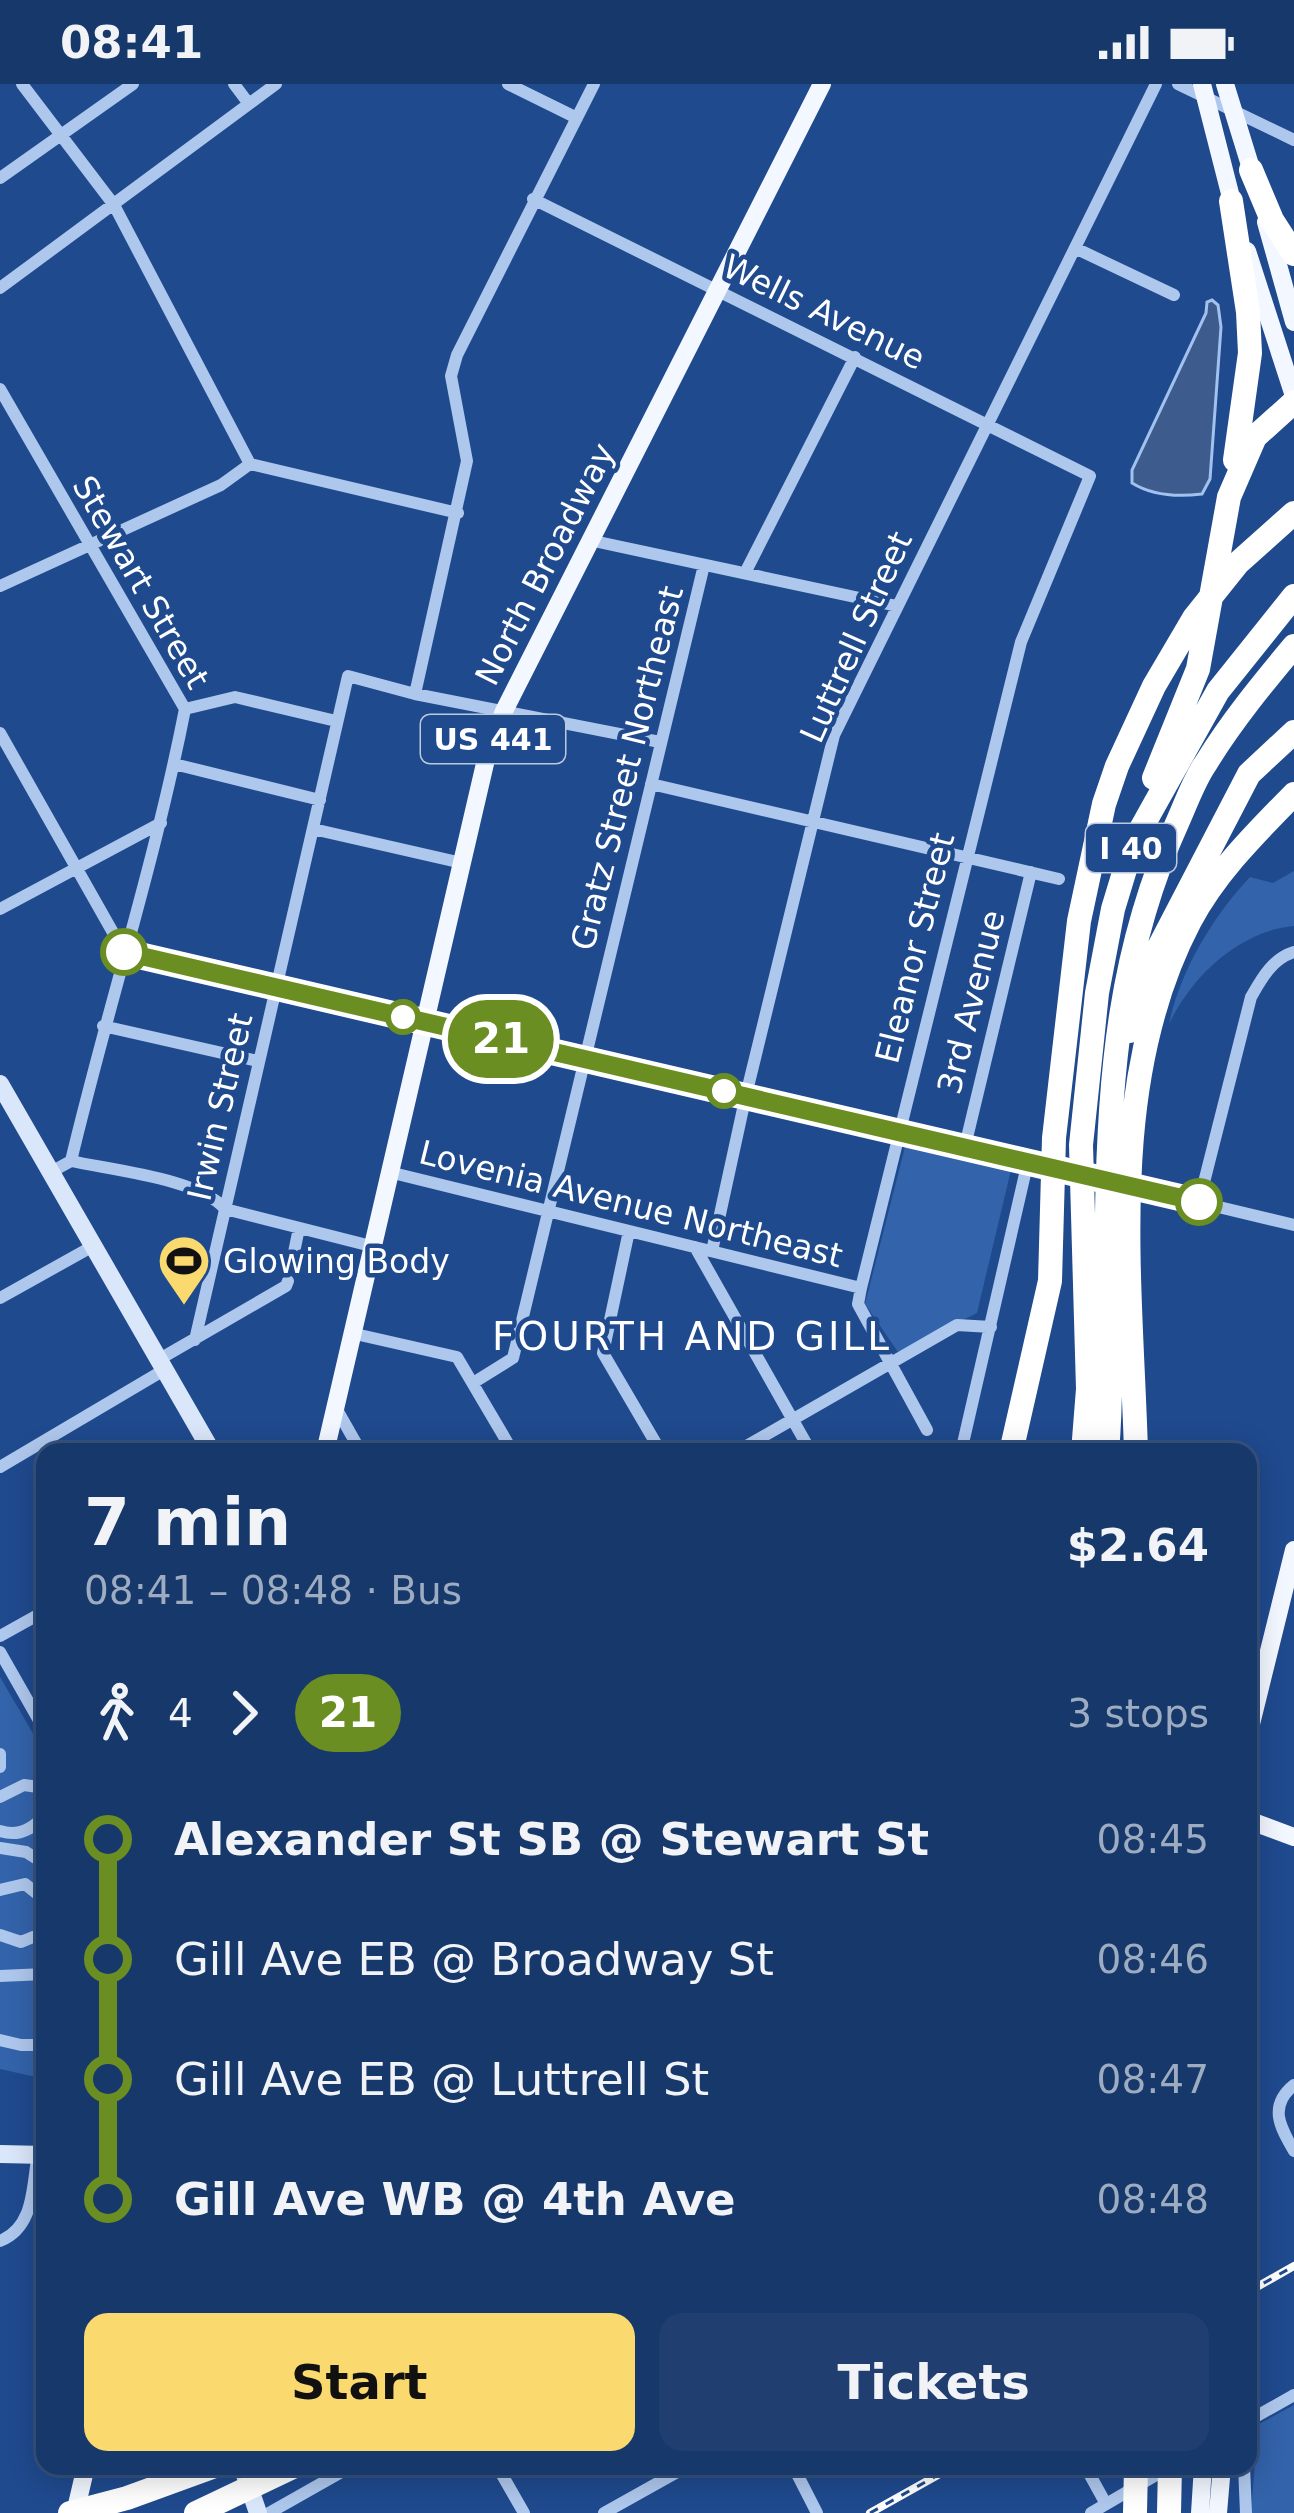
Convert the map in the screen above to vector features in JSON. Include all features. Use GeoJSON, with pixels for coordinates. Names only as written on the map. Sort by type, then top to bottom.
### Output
{"type":"FeatureCollection","features":[{"type":"Feature","properties":{"kind":"highway"},"geometry":{"type":"LineString","coordinates":[[1251,170],[1272,220],[1294,254]]}},
{"type":"Feature","properties":{"kind":"highway"},"geometry":{"type":"LineString","coordinates":[[1132,843],[1198,669],[1228,497],[1250,353],[1232,201]]}},
{"type":"Feature","properties":{"kind":"highway"},"geometry":{"type":"LineString","coordinates":[[1228,497],[1255,437],[1294,399]]}},
{"type":"Feature","properties":{"kind":"highway"},"geometry":{"type":"LineString","coordinates":[[1013,1443],[1050,1281],[1054,1138],[1079,921],[1104,804],[1154,686],[1194,619],[1238,563],[1294,513]]}},
{"type":"Feature","properties":{"kind":"highway","name":"I 40"},"geometry":{"type":"LineString","coordinates":[[1084,1443],[1088,1389],[1081,1145],[1097,993],[1113,909],[1132,843],[1218,691],[1294,596]]}},
{"type":"Feature","properties":{"kind":"highway","name":"I 40"},"geometry":{"type":"LineString","coordinates":[[1108,1443],[1120,1155],[1111,1122],[1121,999],[1162,855],[1204,766],[1294,646]]}},
{"type":"Feature","properties":{"kind":"highway"},"geometry":{"type":"LineString","coordinates":[[1111,1122],[1145,974],[1249,774],[1294,732]]}},
{"type":"Feature","properties":{"kind":"highway"},"geometry":{"type":"LineString","coordinates":[[1120,1155],[1156,1003],[1190,922],[1216,881],[1294,794]]}},
{"type":"Feature","properties":{"kind":"highway"},"geometry":{"type":"LineString","coordinates":[[1118,1218],[1135,1443]]}},
{"type":"Feature","properties":{"kind":"highway"},"geometry":{"type":"LineString","coordinates":[[72,2513],[191,2475]]}},
{"type":"Feature","properties":{"kind":"highway"},"geometry":{"type":"LineString","coordinates":[[196,2513],[276,2475]]}},
{"type":"Feature","properties":{"kind":"highway"},"geometry":{"type":"LineString","coordinates":[[1135,2513],[1136,2475]]}},
{"type":"Feature","properties":{"kind":"highway"},"geometry":{"type":"LineString","coordinates":[[1169,2513],[1170,2475]]}},
{"type":"Feature","properties":{"kind":"main road","name":"North Broadway"},"geometry":{"type":"LineString","coordinates":[[327,1443],[485,759],[589,540],[821,84]]}},
{"type":"Feature","properties":{"kind":"main road"},"geometry":{"type":"LineString","coordinates":[[1225,84],[1294,322]]}},
{"type":"Feature","properties":{"kind":"main road"},"geometry":{"type":"LineString","coordinates":[[1188,85],[1232,201],[1294,399]]}},
{"type":"Feature","properties":{"kind":"main road"},"geometry":{"type":"LineString","coordinates":[[0,1084],[207,1443]]}},
{"type":"Feature","properties":{"kind":"main road"},"geometry":{"type":"LineString","coordinates":[[1257,1705],[1288,1599],[1294,1550]]}},
{"type":"Feature","properties":{"kind":"main road"},"geometry":{"type":"LineString","coordinates":[[1257,1824],[1294,1838]]}},
{"type":"Feature","properties":{"kind":"main road"},"geometry":{"type":"LineString","coordinates":[[0,2154],[36,2154]]}},
{"type":"Feature","properties":{"kind":"main road"},"geometry":{"type":"LineString","coordinates":[[72,2513],[83,2475]]}},
{"type":"Feature","properties":{"kind":"main road"},"geometry":{"type":"LineString","coordinates":[[245,2475],[258,2513]]}},
{"type":"Feature","properties":{"kind":"main road"},"geometry":{"type":"LineString","coordinates":[[1200,2513],[1202,2475]]}},
{"type":"Feature","properties":{"kind":"main road"},"geometry":{"type":"LineString","coordinates":[[1218,2513],[1221,2475]]}},
{"type":"Feature","properties":{"kind":"street"},"geometry":{"type":"LineString","coordinates":[[22,84],[114,205],[250,464]]}},
{"type":"Feature","properties":{"kind":"street"},"geometry":{"type":"LineString","coordinates":[[0,178],[133,84]]}},
{"type":"Feature","properties":{"kind":"street"},"geometry":{"type":"LineString","coordinates":[[234,84],[249,104]]}},
{"type":"Feature","properties":{"kind":"street"},"geometry":{"type":"LineString","coordinates":[[0,288],[276,84]]}},
{"type":"Feature","properties":{"kind":"street"},"geometry":{"type":"LineString","coordinates":[[508,84],[577,118]]}},
{"type":"Feature","properties":{"kind":"street"},"geometry":{"type":"LineString","coordinates":[[594,84],[457,355],[452,376],[467,461],[415,694],[660,742]]}},
{"type":"Feature","properties":{"kind":"street","name":"Luttrell Street"},"geometry":{"type":"LineString","coordinates":[[712,1251],[834,735],[1156,84]]}},
{"type":"Feature","properties":{"kind":"street"},"geometry":{"type":"LineString","coordinates":[[1188,85],[1294,140]]}},
{"type":"Feature","properties":{"kind":"street","name":"Wells Avenue"},"geometry":{"type":"LineString","coordinates":[[533,199],[1090,476]]}},
{"type":"Feature","properties":{"kind":"street"},"geometry":{"type":"LineString","coordinates":[[1077,248],[1174,295]]}},
{"type":"Feature","properties":{"kind":"street"},"geometry":{"type":"LineString","coordinates":[[746,573],[855,357]]}},
{"type":"Feature","properties":{"kind":"street","name":"Stewart Street"},"geometry":{"type":"LineString","coordinates":[[0,389],[185,709],[161,823],[71,1161]]}},
{"type":"Feature","properties":{"kind":"street"},"geometry":{"type":"LineString","coordinates":[[0,586],[221,484],[250,464],[458,513]]}},
{"type":"Feature","properties":{"kind":"street","name":"Eleanor Street"},"geometry":{"type":"LineString","coordinates":[[861,1288],[1022,642],[1090,476]]}},
{"type":"Feature","properties":{"kind":"street"},"geometry":{"type":"LineString","coordinates":[[589,540],[897,606]]}},
{"type":"Feature","properties":{"kind":"street","name":"Gratz Street Northeast"},"geometry":{"type":"LineString","coordinates":[[473,1384],[513,1358],[704,565]]}},
{"type":"Feature","properties":{"kind":"street","name":"Irwin Street"},"geometry":{"type":"LineString","coordinates":[[195,1340],[349,676],[415,694]]}},
{"type":"Feature","properties":{"kind":"street"},"geometry":{"type":"LineString","coordinates":[[185,709],[235,697],[336,721]]}},
{"type":"Feature","properties":{"kind":"street"},"geometry":{"type":"LineString","coordinates":[[0,733],[124,952],[1294,1225]]}},
{"type":"Feature","properties":{"kind":"street"},"geometry":{"type":"LineString","coordinates":[[174,764],[320,800]]}},
{"type":"Feature","properties":{"kind":"street"},"geometry":{"type":"LineString","coordinates":[[651,784],[1059,879]]}},
{"type":"Feature","properties":{"kind":"street"},"geometry":{"type":"LineString","coordinates":[[0,909],[161,823]]}},
{"type":"Feature","properties":{"kind":"street"},"geometry":{"type":"LineString","coordinates":[[313,829],[462,863]]}},
{"type":"Feature","properties":{"kind":"street","name":"3rd Avenue"},"geometry":{"type":"LineString","coordinates":[[965,1146],[1031,872]]}},
{"type":"Feature","properties":{"kind":"street"},"geometry":{"type":"LineString","coordinates":[[1199,1202],[1251,997],[1265,972],[1283,955],[1294,952]]}},
{"type":"Feature","properties":{"kind":"street"},"geometry":{"type":"LineString","coordinates":[[103,1027],[258,1061]]}},
{"type":"Feature","properties":{"kind":"street"},"geometry":{"type":"LineString","coordinates":[[52,1172],[71,1161],[197,1191],[214,1196],[225,1209],[371,1246]]}},
{"type":"Feature","properties":{"kind":"street"},"geometry":{"type":"LineString","coordinates":[[963,1443],[1028,1161]]}},
{"type":"Feature","properties":{"kind":"street","name":"Lovenia Avenue Northeast"},"geometry":{"type":"LineString","coordinates":[[389,1172],[861,1288]]}},
{"type":"Feature","properties":{"kind":"street"},"geometry":{"type":"LineString","coordinates":[[38,1443],[286,1286],[299,1228]]}},
{"type":"Feature","properties":{"kind":"street"},"geometry":{"type":"LineString","coordinates":[[629,1231],[604,1352],[657,1443]]}},
{"type":"Feature","properties":{"kind":"street"},"geometry":{"type":"LineString","coordinates":[[0,1298],[95,1244]]}},
{"type":"Feature","properties":{"kind":"street"},"geometry":{"type":"LineString","coordinates":[[695,1247],[806,1443]]}},
{"type":"Feature","properties":{"kind":"street"},"geometry":{"type":"LineString","coordinates":[[861,1288],[858,1304],[927,1430]]}},
{"type":"Feature","properties":{"kind":"street"},"geometry":{"type":"LineString","coordinates":[[752,1443],[957,1325],[991,1327]]}},
{"type":"Feature","properties":{"kind":"street"},"geometry":{"type":"LineString","coordinates":[[351,1334],[457,1357],[508,1443]]}},
{"type":"Feature","properties":{"kind":"street"},"geometry":{"type":"LineString","coordinates":[[336,1408],[356,1443]]}},
{"type":"Feature","properties":{"kind":"street"},"geometry":{"type":"LineString","coordinates":[[0,1467],[36,1444]]}},
{"type":"Feature","properties":{"kind":"street"},"geometry":{"type":"LineString","coordinates":[[0,1636],[36,1616]]}},
{"type":"Feature","properties":{"kind":"street"},"geometry":{"type":"LineString","coordinates":[[0,1652],[36,1716]]}},
{"type":"Feature","properties":{"kind":"street"},"geometry":{"type":"LineString","coordinates":[[0,1754],[0,1767]]}},
{"type":"Feature","properties":{"kind":"street"},"geometry":{"type":"LineString","coordinates":[[0,1798],[24,1785],[36,1787]]}},
{"type":"Feature","properties":{"kind":"street"},"geometry":{"type":"LineString","coordinates":[[0,1831],[16,1834],[36,1822]]}},
{"type":"Feature","properties":{"kind":"street"},"geometry":{"type":"LineString","coordinates":[[0,1848],[36,1858]]}},
{"type":"Feature","properties":{"kind":"street"},"geometry":{"type":"LineString","coordinates":[[0,1890],[16,1883],[36,1892]]}},
{"type":"Feature","properties":{"kind":"street"},"geometry":{"type":"LineString","coordinates":[[0,1935],[21,1942],[36,1936]]}},
{"type":"Feature","properties":{"kind":"street"},"geometry":{"type":"LineString","coordinates":[[0,1976],[36,1974]]}},
{"type":"Feature","properties":{"kind":"street"},"geometry":{"type":"LineString","coordinates":[[0,2040],[36,2046]]}},
{"type":"Feature","properties":{"kind":"street"},"geometry":{"type":"LineString","coordinates":[[1294,2085],[1278,2105],[1281,2128],[1294,2152]]}},
{"type":"Feature","properties":{"kind":"street"},"geometry":{"type":"LineString","coordinates":[[0,2241],[16,2234],[25,2223],[36,2176]]}},
{"type":"Feature","properties":{"kind":"street"},"geometry":{"type":"LineString","coordinates":[[1257,2416],[1294,2396]]}},
{"type":"Feature","properties":{"kind":"street"},"geometry":{"type":"LineString","coordinates":[[269,2513],[336,2475]]}},
{"type":"Feature","properties":{"kind":"street"},"geometry":{"type":"LineString","coordinates":[[502,2475],[524,2513]]}},
{"type":"Feature","properties":{"kind":"street"},"geometry":{"type":"LineString","coordinates":[[604,2513],[671,2475]]}},
{"type":"Feature","properties":{"kind":"street"},"geometry":{"type":"LineString","coordinates":[[798,2475],[817,2513]]}},
{"type":"Feature","properties":{"kind":"street"},"geometry":{"type":"LineString","coordinates":[[1090,2475],[1106,2504]]}},
{"type":"Feature","properties":{"kind":"street"},"geometry":{"type":"LineString","coordinates":[[1091,2513],[1155,2475]]}},
{"type":"Feature","properties":{"kind":"street"},"geometry":{"type":"LineString","coordinates":[[1244,2475],[1246,2513]]}},
{"type":"Feature","properties":{"kind":"shaded area"},"geometry":{"type":"Polygon","coordinates":[[[1207,302],[1218,305],[1221,327],[1210,479],[1202,494],[1148,491],[1132,483],[1132,470],[1207,302]]]}},
{"type":"Feature","properties":{"kind":"shaded area"},"geometry":{"type":"Polygon","coordinates":[[[1294,871],[1294,926],[1254,937],[1219,959],[1190,989],[1169,1024],[1190,964],[1236,892],[1250,877],[1273,883],[1294,871]]]}},
{"type":"Feature","properties":{"kind":"shaded area"},"geometry":{"type":"Polygon","coordinates":[[[905,1147],[1011,1170],[977,1313],[898,1352],[865,1304],[905,1147]]]}},
{"type":"Feature","properties":{"kind":"shaded area"},"geometry":{"type":"Polygon","coordinates":[[[0,1677],[36,1739],[36,2077],[0,2069],[0,1677]]]}},
{"type":"Feature","properties":{"kind":"shaded area"},"geometry":{"type":"Polygon","coordinates":[[[1294,2405],[1294,2513],[1251,2513],[1257,2425],[1294,2405]]]}},
{"type":"Feature","properties":{"kind":"railway"},"geometry":{"type":"LineString","coordinates":[[1257,2287],[1294,2266]]}},
{"type":"Feature","properties":{"kind":"railway"},"geometry":{"type":"LineString","coordinates":[[870,2513],[938,2475]]}},
{"type":"Feature","properties":{"kind":"bus line","name":"21"},"geometry":{"type":"LineString","coordinates":[[124,952],[1199,1202]]}},
{"type":"Feature","properties":{"kind":"place","name":"Glowing Body"},"geometry":{"type":"Point","coordinates":[184,1307]}},
{"type":"Feature","properties":{"kind":"district","name":"FOURTH AND GILL"},"geometry":{"type":"Point","coordinates":[692,1336]}}]}
